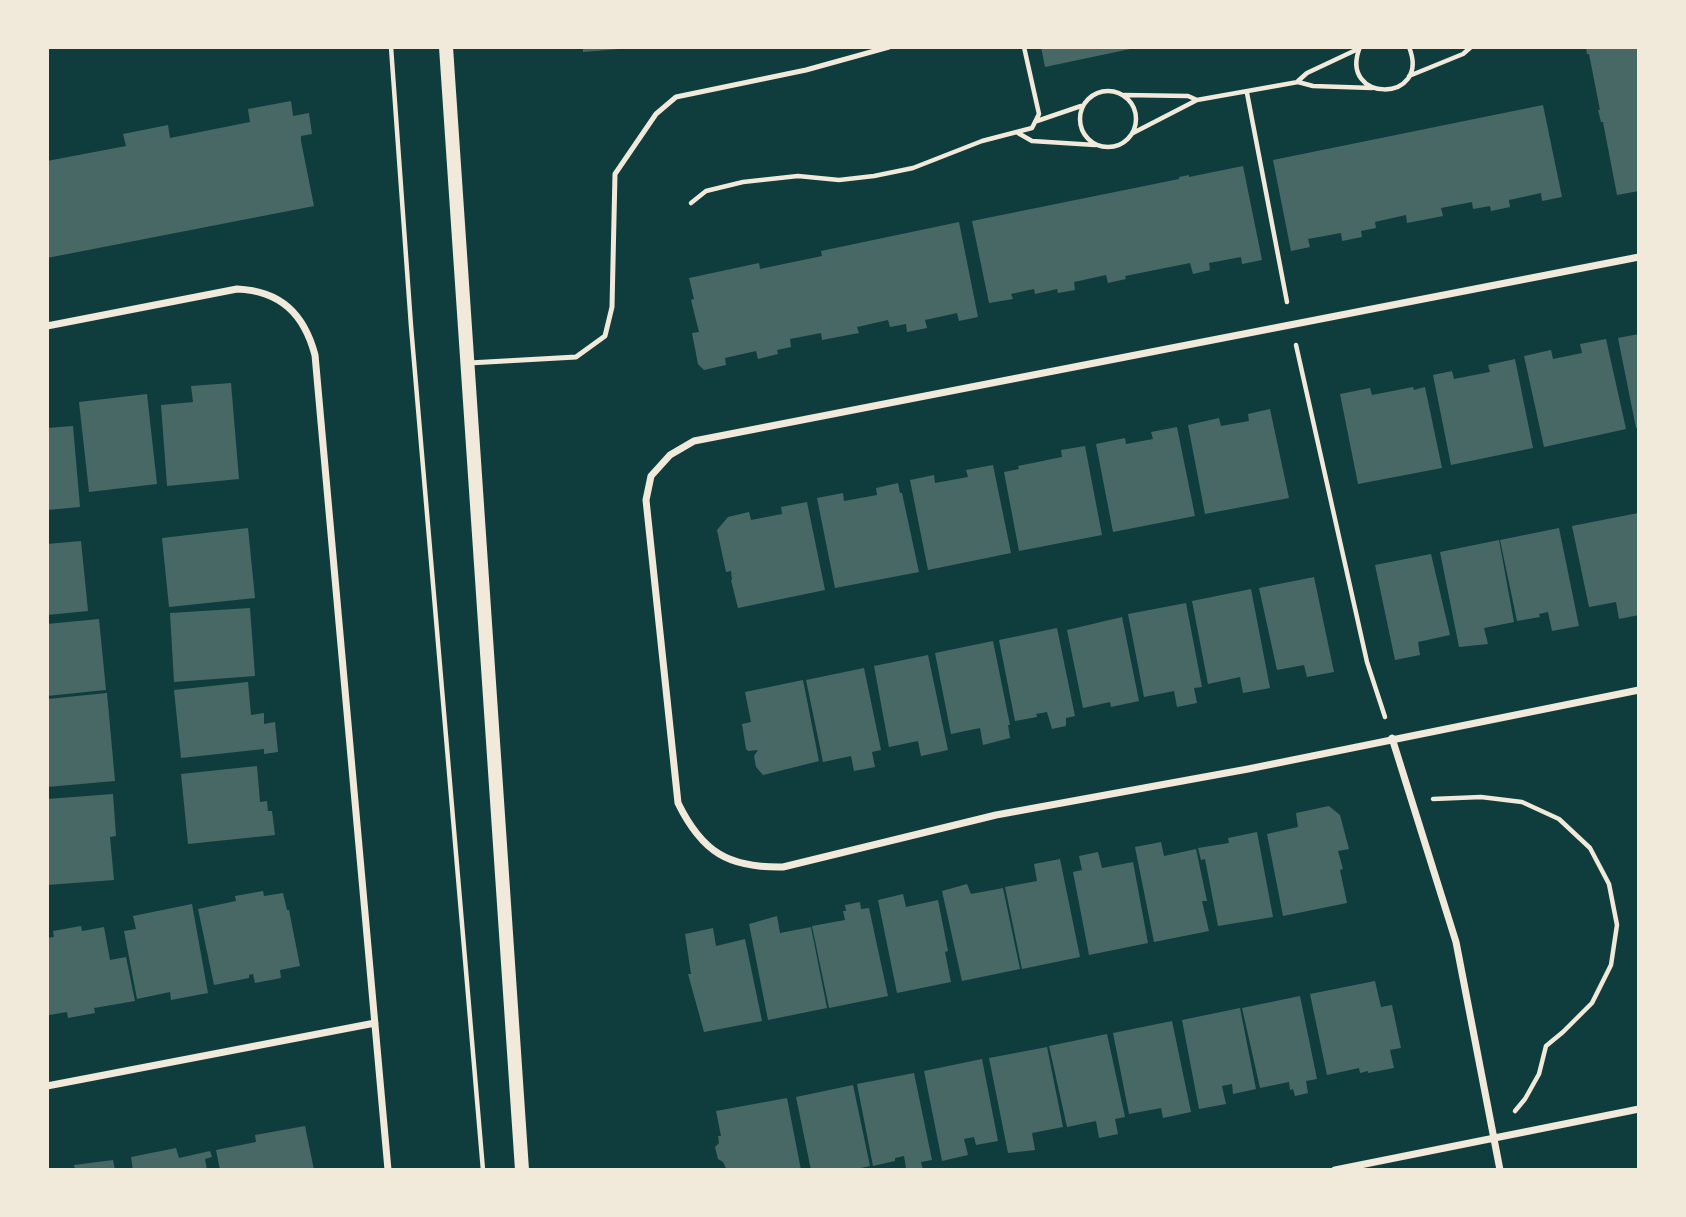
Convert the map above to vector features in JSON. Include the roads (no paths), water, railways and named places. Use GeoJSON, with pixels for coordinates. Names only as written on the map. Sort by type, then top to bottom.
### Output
{"type":"FeatureCollection","features":[{"type":"Feature","properties":{"kind":"main road"},"geometry":{"type":"LineString","coordinates":[[446,47],[522,1170]]}},
{"type":"Feature","properties":{"kind":"street"},"geometry":{"type":"LineString","coordinates":[[1639,257],[695,441],[670,455],[650,476],[646,500],[678,803],[690,827],[708,847],[731,861],[757,867],[783,867],[996,815],[1248,769],[1639,690]]}},
{"type":"Feature","properties":{"kind":"street"},"geometry":{"type":"LineString","coordinates":[[47,326],[237,289],[251,290],[278,299],[299,317],[306,328],[315,355],[388,1170]]}},
{"type":"Feature","properties":{"kind":"street"},"geometry":{"type":"LineString","coordinates":[[1392,738],[1456,942],[1500,1170]]}},
{"type":"Feature","properties":{"kind":"street"},"geometry":{"type":"LineString","coordinates":[[47,1086],[375,1023]]}},
{"type":"Feature","properties":{"kind":"street"},"geometry":{"type":"LineString","coordinates":[[1335,1170],[1639,1109]]}},
{"type":"Feature","properties":{"kind":"lane"},"geometry":{"type":"LineString","coordinates":[[467,363],[576,357],[605,336],[612,307],[615,174],[656,114],[676,97],[806,70],[889,47]]}}]}
